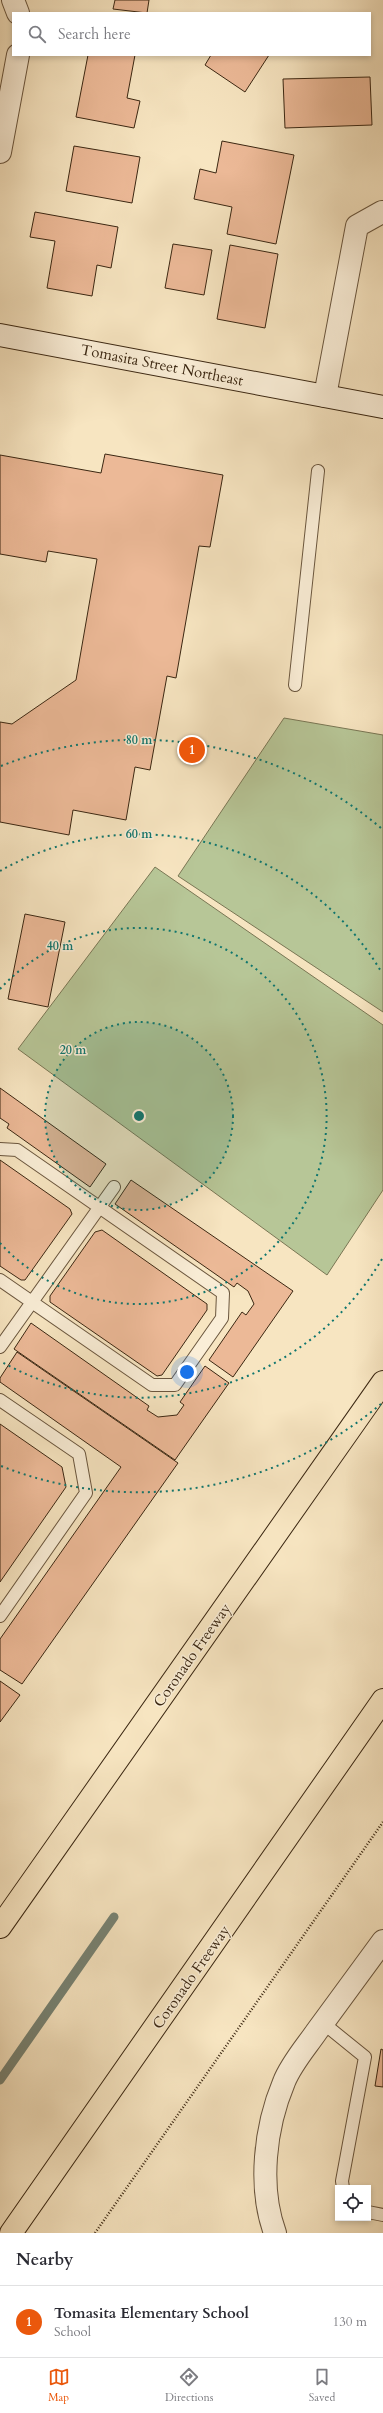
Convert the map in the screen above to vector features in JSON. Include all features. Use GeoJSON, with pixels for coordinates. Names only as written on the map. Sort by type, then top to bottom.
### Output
{"type":"FeatureCollection","features":[{"type":"Feature","properties":{"kind":"highway","name":"Coronado Freeway"},"geometry":{"type":"LineString","coordinates":[[0,1927],[383,1382]]}},
{"type":"Feature","properties":{"kind":"highway","name":"Coronado Freeway"},"geometry":{"type":"LineString","coordinates":[[11,2233],[268,1868],[383,1700]]}},
{"type":"Feature","properties":{"kind":"street"},"geometry":{"type":"LineString","coordinates":[[13,0],[18,12]]}},
{"type":"Feature","properties":{"kind":"street"},"geometry":{"type":"LineString","coordinates":[[0,152],[18,56]]}},
{"type":"Feature","properties":{"kind":"street"},"geometry":{"type":"LineString","coordinates":[[325,396],[357,226],[382,212]]}},
{"type":"Feature","properties":{"kind":"street","name":"Tomasita Street Northeast"},"geometry":{"type":"LineString","coordinates":[[0,335],[383,407]]}},
{"type":"Feature","properties":{"kind":"street"},"geometry":{"type":"LineString","coordinates":[[275,2233],[266,2187],[267,2153],[273,2117],[284,2081],[323,2023],[383,1941]]}},
{"type":"Feature","properties":{"kind":"lane"},"geometry":{"type":"LineString","coordinates":[[295,685],[318,471]]}},
{"type":"Feature","properties":{"kind":"lane"},"geometry":{"type":"LineString","coordinates":[[0,1149],[17,1150],[100,1206],[223,1293],[222,1318],[175,1385],[152,1385],[0,1280]]}},
{"type":"Feature","properties":{"kind":"lane"},"geometry":{"type":"LineString","coordinates":[[0,1347],[114,1187]]}},
{"type":"Feature","properties":{"kind":"lane"},"geometry":{"type":"LineString","coordinates":[[0,1400],[79,1454],[86,1493],[0,1616]]}},
{"type":"Feature","properties":{"kind":"lane"},"geometry":{"type":"LineString","coordinates":[[323,2023],[365,2057],[342,2181],[343,2185]]}},
{"type":"Feature","properties":{"kind":"lane"},"geometry":{"type":"LineString","coordinates":[[371,2212],[383,2214]]}},
{"type":"Feature","properties":{"kind":"path"},"geometry":{"type":"LineString","coordinates":[[95,2233],[383,1822]]}},
{"type":"Feature","properties":{"kind":"green space"},"geometry":{"type":"Polygon","coordinates":[[[284,718],[383,735],[383,1012],[178,876],[284,718]]]}},
{"type":"Feature","properties":{"kind":"green space"},"geometry":{"type":"Polygon","coordinates":[[[155,867],[383,1025],[383,1190],[327,1275],[18,1049],[155,867]]]}},
{"type":"Feature","properties":{"kind":"building"},"geometry":{"type":"Polygon","coordinates":[[[115,0],[149,0],[147,12],[113,9],[115,0]]]}},
{"type":"Feature","properties":{"kind":"building"},"geometry":{"type":"Polygon","coordinates":[[[88,56],[135,56],[127,98],[140,101],[134,128],[76,117],[88,56]]]}},
{"type":"Feature","properties":{"kind":"building"},"geometry":{"type":"Polygon","coordinates":[[[210,56],[268,56],[245,92],[205,65],[210,56]]]}},
{"type":"Feature","properties":{"kind":"building"},"geometry":{"type":"Polygon","coordinates":[[[370,77],[372,125],[285,128],[283,79],[370,77]]]}},
{"type":"Feature","properties":{"kind":"building"},"geometry":{"type":"Polygon","coordinates":[[[222,141],[294,155],[276,244],[227,234],[232,207],[194,199],[200,169],[216,173],[222,141]]]}},
{"type":"Feature","properties":{"kind":"building"},"geometry":{"type":"Polygon","coordinates":[[[74,146],[140,157],[132,203],[66,191],[74,146]]]}},
{"type":"Feature","properties":{"kind":"building"},"geometry":{"type":"Polygon","coordinates":[[[35,212],[118,227],[111,268],[97,265],[92,296],[47,288],[55,241],[30,237],[35,212]]]}},
{"type":"Feature","properties":{"kind":"building"},"geometry":{"type":"Polygon","coordinates":[[[173,244],[212,250],[204,295],[165,288],[173,244]]]}},
{"type":"Feature","properties":{"kind":"building"},"geometry":{"type":"Polygon","coordinates":[[[230,245],[278,254],[265,328],[217,319],[230,245]]]}},
{"type":"Feature","properties":{"kind":"building"},"geometry":{"type":"Polygon","coordinates":[[[105,454],[223,475],[210,547],[199,546],[176,678],[167,676],[150,770],[135,767],[126,820],[73,810],[69,835],[0,822],[0,722],[12,724],[76,680],[97,559],[48,551],[46,562],[0,554],[0,455],[101,473],[105,454]]]}},
{"type":"Feature","properties":{"kind":"building"},"geometry":{"type":"Polygon","coordinates":[[[25,914],[65,922],[48,1007],[8,999],[25,914]]]}},
{"type":"Feature","properties":{"kind":"building"},"geometry":{"type":"Polygon","coordinates":[[[0,1088],[106,1164],[90,1187],[7,1128],[9,1124],[0,1118],[0,1088]]]}},
{"type":"Feature","properties":{"kind":"building"},"geometry":{"type":"Polygon","coordinates":[[[0,1160],[70,1209],[72,1214],[25,1280],[21,1280],[0,1266],[0,1160]]]}},
{"type":"Feature","properties":{"kind":"building"},"geometry":{"type":"Polygon","coordinates":[[[131,1180],[293,1291],[233,1377],[209,1360],[242,1312],[246,1315],[254,1304],[248,1291],[237,1283],[234,1287],[115,1204],[131,1180]]]}},
{"type":"Feature","properties":{"kind":"building"},"geometry":{"type":"Polygon","coordinates":[[[102,1230],[207,1304],[207,1310],[162,1375],[157,1376],[50,1302],[50,1296],[95,1232],[102,1230]]]}},
{"type":"Feature","properties":{"kind":"building"},"geometry":{"type":"Polygon","coordinates":[[[31,1323],[149,1406],[147,1410],[158,1417],[177,1415],[184,1405],[180,1402],[205,1366],[229,1383],[175,1460],[14,1349],[31,1323]]]}},
{"type":"Feature","properties":{"kind":"building"},"geometry":{"type":"Polygon","coordinates":[[[17,1352],[178,1463],[22,1684],[0,1670],[0,1639],[121,1467],[0,1382],[0,1378],[17,1352]]]}},
{"type":"Feature","properties":{"kind":"building"},"geometry":{"type":"Polygon","coordinates":[[[0,1424],[62,1467],[66,1487],[0,1582],[0,1424]]]}},
{"type":"Feature","properties":{"kind":"building"},"geometry":{"type":"Polygon","coordinates":[[[0,1681],[20,1695],[0,1722],[0,1681]]]}},
{"type":"Feature","properties":{"kind":"building"},"geometry":{"type":"Polygon","coordinates":[[[381,2049],[383,2050],[383,2087],[375,2086],[381,2049]]]}},
{"type":"Feature","properties":{"kind":"waterway"},"geometry":{"type":"LineString","coordinates":[[0,2080],[114,1917]]}},
{"type":"Feature","properties":{"kind":"place","name":"Tomasita Elementary School"},"geometry":{"type":"Point","coordinates":[192,750]}}]}
